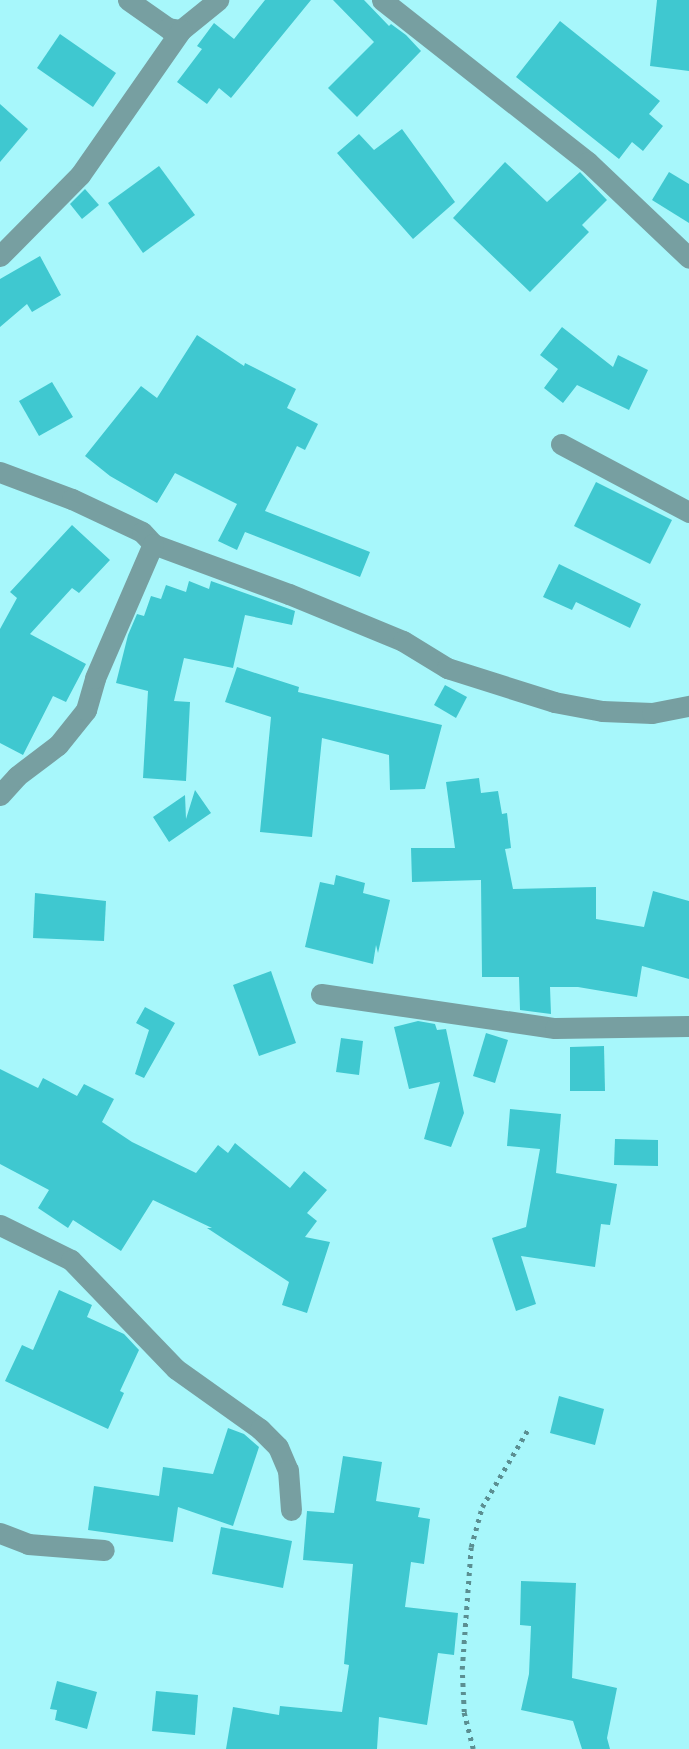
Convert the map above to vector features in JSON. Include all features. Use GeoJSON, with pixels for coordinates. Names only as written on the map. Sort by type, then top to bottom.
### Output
{"type":"FeatureCollection","features":[{"type":"Feature","properties":{"kind":"street"},"geometry":{"type":"LineString","coordinates":[[128,0],[168,28],[181,30]]}},
{"type":"Feature","properties":{"kind":"street"},"geometry":{"type":"LineString","coordinates":[[0,256],[80,175],[181,30],[218,0]]}},
{"type":"Feature","properties":{"kind":"street"},"geometry":{"type":"LineString","coordinates":[[382,0],[588,162],[689,258]]}},
{"type":"Feature","properties":{"kind":"street"},"geometry":{"type":"LineString","coordinates":[[561,443],[689,512]]}},
{"type":"Feature","properties":{"kind":"street"},"geometry":{"type":"LineString","coordinates":[[0,472],[72,499],[142,532],[153,544],[289,594],[403,641],[446,668],[554,702],[602,711],[652,713],[689,706]]}},
{"type":"Feature","properties":{"kind":"street"},"geometry":{"type":"LineString","coordinates":[[0,795],[17,776],[58,745],[86,710],[95,677],[153,544]]}},
{"type":"Feature","properties":{"kind":"street"},"geometry":{"type":"LineString","coordinates":[[321,995],[555,1028],[689,1026]]}},
{"type":"Feature","properties":{"kind":"street"},"geometry":{"type":"LineString","coordinates":[[0,1225],[71,1259],[176,1368],[260,1429],[278,1447],[288,1470],[292,1510]]}},
{"type":"Feature","properties":{"kind":"street"},"geometry":{"type":"LineString","coordinates":[[0,1533],[28,1544],[104,1550]]}},
{"type":"Feature","properties":{"kind":"path"},"geometry":{"type":"LineString","coordinates":[[473,1749],[464,1712],[462,1669],[471,1547],[482,1507],[529,1428]]}},
{"type":"Feature","properties":{"kind":"building"},"geometry":{"type":"Polygon","coordinates":[[[265,0],[311,0],[231,98],[219,88],[207,104],[177,82],[202,49],[197,46],[214,23],[234,39],[265,0]]]}},
{"type":"Feature","properties":{"kind":"building"},"geometry":{"type":"Polygon","coordinates":[[[333,0],[364,0],[389,26],[391,24],[406,35],[421,51],[357,117],[328,88],[374,42],[333,0]]]}},
{"type":"Feature","properties":{"kind":"building"},"geometry":{"type":"Polygon","coordinates":[[[657,0],[689,0],[689,71],[650,66],[657,0]]]}},
{"type":"Feature","properties":{"kind":"building"},"geometry":{"type":"Polygon","coordinates":[[[560,21],[660,101],[649,114],[663,126],[643,151],[632,142],[619,159],[516,77],[560,21]]]}},
{"type":"Feature","properties":{"kind":"building"},"geometry":{"type":"Polygon","coordinates":[[[60,34],[116,73],[93,107],[37,68],[60,34]]]}},
{"type":"Feature","properties":{"kind":"building"},"geometry":{"type":"Polygon","coordinates":[[[0,104],[28,129],[0,162],[0,104]]]}},
{"type":"Feature","properties":{"kind":"building"},"geometry":{"type":"Polygon","coordinates":[[[402,129],[455,202],[413,239],[337,153],[359,134],[374,150],[402,129]]]}},
{"type":"Feature","properties":{"kind":"building"},"geometry":{"type":"Polygon","coordinates":[[[505,162],[547,202],[580,172],[607,200],[582,225],[589,232],[530,292],[453,218],[505,162]]]}},
{"type":"Feature","properties":{"kind":"building"},"geometry":{"type":"Polygon","coordinates":[[[159,166],[195,215],[143,253],[108,203],[159,166]]]}},
{"type":"Feature","properties":{"kind":"building"},"geometry":{"type":"Polygon","coordinates":[[[669,172],[689,184],[689,223],[652,200],[669,172]]]}},
{"type":"Feature","properties":{"kind":"building"},"geometry":{"type":"Polygon","coordinates":[[[85,189],[99,205],[82,219],[70,204],[85,189]]]}},
{"type":"Feature","properties":{"kind":"building"},"geometry":{"type":"Polygon","coordinates":[[[40,256],[61,295],[32,312],[27,304],[0,327],[0,279],[40,256]]]}},
{"type":"Feature","properties":{"kind":"building"},"geometry":{"type":"Polygon","coordinates":[[[562,327],[613,367],[618,355],[648,370],[629,410],[577,385],[563,403],[544,388],[558,369],[540,355],[562,327]]]}},
{"type":"Feature","properties":{"kind":"building"},"geometry":{"type":"Polygon","coordinates":[[[197,335],[244,366],[245,363],[296,389],[287,408],[318,424],[305,450],[297,446],[265,511],[370,552],[360,577],[245,532],[237,550],[218,541],[237,504],[175,473],[157,503],[110,476],[85,456],[141,386],[157,398],[197,335]]]}},
{"type":"Feature","properties":{"kind":"building"},"geometry":{"type":"Polygon","coordinates":[[[52,382],[73,417],[39,436],[19,401],[52,382]]]}},
{"type":"Feature","properties":{"kind":"building"},"geometry":{"type":"Polygon","coordinates":[[[596,482],[672,520],[650,564],[574,526],[596,482]]]}},
{"type":"Feature","properties":{"kind":"building"},"geometry":{"type":"Polygon","coordinates":[[[72,525],[110,560],[79,593],[72,588],[30,634],[86,664],[66,702],[53,696],[23,755],[0,743],[0,629],[17,598],[10,592],[72,525]]]}},
{"type":"Feature","properties":{"kind":"building"},"geometry":{"type":"Polygon","coordinates":[[[559,564],[641,604],[630,628],[576,602],[572,610],[543,597],[559,564]]]}},
{"type":"Feature","properties":{"kind":"building"},"geometry":{"type":"Polygon","coordinates":[[[189,581],[209,589],[211,581],[295,611],[292,625],[245,615],[233,668],[184,658],[174,701],[190,702],[186,781],[143,778],[148,691],[116,683],[128,635],[137,614],[144,616],[151,596],[161,599],[166,585],[186,592],[189,581]]]}},
{"type":"Feature","properties":{"kind":"building"},"geometry":{"type":"Polygon","coordinates":[[[237,667],[299,687],[298,692],[442,725],[425,789],[390,790],[389,755],[322,738],[312,837],[260,832],[271,717],[225,702],[237,667]]]}},
{"type":"Feature","properties":{"kind":"building"},"geometry":{"type":"Polygon","coordinates":[[[445,685],[467,697],[456,718],[434,705],[445,685]]]}},
{"type":"Feature","properties":{"kind":"building"},"geometry":{"type":"Polygon","coordinates":[[[479,778],[481,793],[498,791],[502,814],[507,813],[511,848],[505,849],[513,889],[596,887],[596,919],[644,927],[653,891],[689,901],[689,979],[642,966],[637,997],[578,987],[550,987],[551,1014],[520,1010],[519,977],[482,977],[481,880],[412,882],[411,848],[455,848],[446,782],[479,778]]]}},
{"type":"Feature","properties":{"kind":"building"},"geometry":{"type":"Polygon","coordinates":[[[195,790],[211,813],[169,842],[153,817],[185,795],[186,819],[195,790]]]}},
{"type":"Feature","properties":{"kind":"building"},"geometry":{"type":"Polygon","coordinates":[[[336,875],[365,883],[363,893],[390,900],[373,964],[305,947],[320,882],[334,885],[336,875]]]}},
{"type":"Feature","properties":{"kind":"building"},"geometry":{"type":"Polygon","coordinates":[[[35,893],[106,901],[104,941],[33,938],[35,893]]]}},
{"type":"Feature","properties":{"kind":"building"},"geometry":{"type":"Polygon","coordinates":[[[271,971],[296,1043],[259,1056],[233,985],[271,971]]]}},
{"type":"Feature","properties":{"kind":"building"},"geometry":{"type":"Polygon","coordinates":[[[145,1007],[175,1023],[144,1078],[135,1074],[149,1030],[136,1023],[145,1007]]]}},
{"type":"Feature","properties":{"kind":"building"},"geometry":{"type":"Polygon","coordinates":[[[418,1021],[435,1024],[437,1030],[446,1029],[464,1113],[451,1147],[424,1139],[440,1082],[409,1089],[394,1027],[418,1021]]]}},
{"type":"Feature","properties":{"kind":"building"},"geometry":{"type":"Polygon","coordinates":[[[486,1033],[508,1040],[495,1083],[473,1076],[486,1033]]]}},
{"type":"Feature","properties":{"kind":"building"},"geometry":{"type":"Polygon","coordinates":[[[341,1038],[363,1041],[359,1075],[336,1072],[341,1038]]]}},
{"type":"Feature","properties":{"kind":"building"},"geometry":{"type":"Polygon","coordinates":[[[604,1046],[605,1091],[570,1091],[570,1047],[604,1046]]]}},
{"type":"Feature","properties":{"kind":"building"},"geometry":{"type":"Polygon","coordinates":[[[0,1069],[38,1088],[43,1078],[77,1096],[84,1084],[114,1099],[102,1122],[132,1142],[196,1173],[218,1145],[228,1153],[235,1143],[290,1188],[304,1171],[327,1190],[307,1213],[317,1221],[305,1237],[330,1242],[307,1313],[282,1305],[289,1282],[207,1228],[212,1228],[153,1200],[121,1251],[73,1220],[68,1228],[38,1208],[49,1190],[0,1164],[0,1069]]]}},
{"type":"Feature","properties":{"kind":"building"},"geometry":{"type":"Polygon","coordinates":[[[510,1109],[561,1114],[556,1173],[617,1184],[610,1225],[601,1224],[595,1267],[521,1256],[536,1304],[516,1311],[492,1238],[526,1227],[540,1149],[507,1146],[510,1109]]]}},
{"type":"Feature","properties":{"kind":"building"},"geometry":{"type":"Polygon","coordinates":[[[615,1139],[658,1140],[658,1166],[614,1165],[615,1139]]]}},
{"type":"Feature","properties":{"kind":"building"},"geometry":{"type":"Polygon","coordinates":[[[59,1290],[92,1305],[87,1317],[124,1334],[139,1350],[120,1391],[124,1393],[108,1429],[5,1381],[22,1345],[33,1350],[59,1290]]]}},
{"type":"Feature","properties":{"kind":"building"},"geometry":{"type":"Polygon","coordinates":[[[559,1396],[604,1409],[595,1445],[550,1433],[559,1396]]]}},
{"type":"Feature","properties":{"kind":"building"},"geometry":{"type":"Polygon","coordinates":[[[228,1428],[244,1434],[259,1447],[233,1526],[178,1507],[173,1542],[88,1530],[94,1486],[159,1496],[163,1467],[213,1474],[228,1428]]]}},
{"type":"Feature","properties":{"kind":"building"},"geometry":{"type":"Polygon","coordinates":[[[343,1456],[382,1462],[376,1501],[420,1508],[418,1517],[430,1519],[424,1564],[411,1562],[405,1607],[458,1613],[454,1655],[438,1653],[427,1725],[379,1717],[377,1749],[226,1749],[233,1707],[279,1715],[280,1706],[342,1712],[349,1665],[344,1664],[353,1564],[303,1560],[307,1511],[334,1513],[343,1456]]]}},
{"type":"Feature","properties":{"kind":"building"},"geometry":{"type":"Polygon","coordinates":[[[221,1527],[292,1541],[283,1588],[212,1574],[221,1527]]]}},
{"type":"Feature","properties":{"kind":"building"},"geometry":{"type":"Polygon","coordinates":[[[521,1581],[576,1583],[572,1678],[617,1688],[607,1738],[610,1749],[582,1749],[573,1721],[521,1710],[529,1674],[531,1626],[520,1625],[521,1581]]]}},
{"type":"Feature","properties":{"kind":"building"},"geometry":{"type":"Polygon","coordinates":[[[57,1681],[97,1692],[87,1729],[55,1720],[57,1710],[50,1709],[57,1681]]]}},
{"type":"Feature","properties":{"kind":"building"},"geometry":{"type":"Polygon","coordinates":[[[156,1691],[198,1695],[195,1735],[152,1731],[156,1691]]]}}]}
